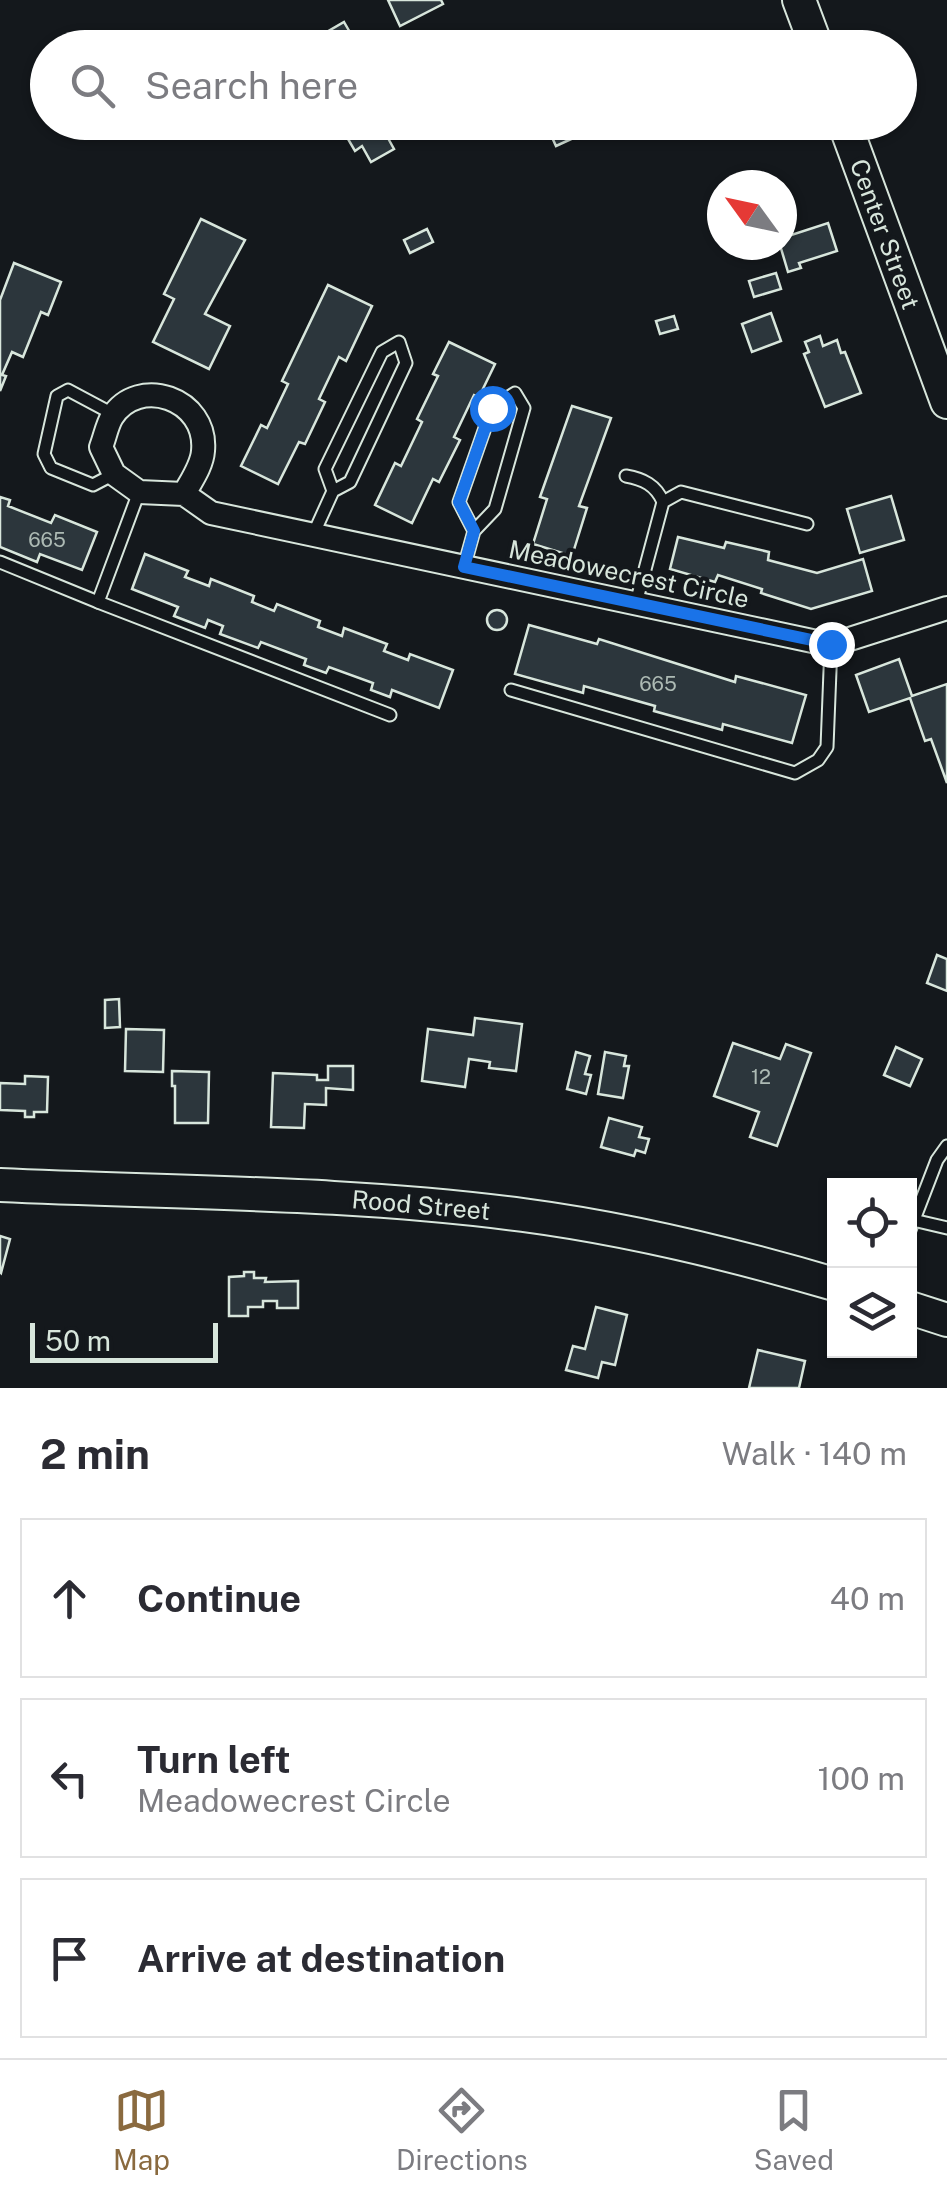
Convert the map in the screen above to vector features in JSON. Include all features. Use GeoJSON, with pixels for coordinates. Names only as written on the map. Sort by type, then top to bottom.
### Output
{"type":"FeatureCollection","features":[{"type":"Feature","properties":{"kind":"main road"},"geometry":{"type":"LineString","coordinates":[[799,0],[810,30]]}},
{"type":"Feature","properties":{"kind":"main road","name":"Center Street"},"geometry":{"type":"LineString","coordinates":[[851,140],[947,402]]}},
{"type":"Feature","properties":{"kind":"main road","name":"Rood Street"},"geometry":{"type":"LineString","coordinates":[[0,1185],[369,1200],[497,1212],[695,1246],[827,1282]]}},
{"type":"Feature","properties":{"kind":"main road"},"geometry":{"type":"LineString","coordinates":[[917,1310],[947,1320]]}},
{"type":"Feature","properties":{"kind":"street"},"geometry":{"type":"LineString","coordinates":[[139,492],[114,474],[102,446],[113,414],[135,398],[160,396],[185,404],[202,428],[204,453],[184,494]]}},
{"type":"Feature","properties":{"kind":"street","name":"Meadowecrest Circle"},"geometry":{"type":"LineString","coordinates":[[139,492],[184,494],[211,513],[831,644],[947,608]]}},
{"type":"Feature","properties":{"kind":"lane"},"geometry":{"type":"LineString","coordinates":[[313,534],[333,491],[350,482],[406,362],[400,342],[382,352],[325,469],[333,491]]}},
{"type":"Feature","properties":{"kind":"lane"},"geometry":{"type":"LineString","coordinates":[[113,414],[68,390],[57,396],[44,454],[51,468],[93,485],[114,474]]}},
{"type":"Feature","properties":{"kind":"lane"},"geometry":{"type":"LineString","coordinates":[[464,567],[474,531],[495,509],[524,408],[515,394],[492,408],[459,502],[474,531]]}},
{"type":"Feature","properties":{"kind":"lane"},"geometry":{"type":"LineString","coordinates":[[626,476],[643,479],[659,492],[662,502],[636,603]]}},
{"type":"Feature","properties":{"kind":"lane"},"geometry":{"type":"LineString","coordinates":[[98,602],[139,492]]}},
{"type":"Feature","properties":{"kind":"lane"},"geometry":{"type":"LineString","coordinates":[[662,502],[681,492],[807,524]]}},
{"type":"Feature","properties":{"kind":"lane"},"geometry":{"type":"LineString","coordinates":[[0,562],[390,715]]}},
{"type":"Feature","properties":{"kind":"lane"},"geometry":{"type":"LineString","coordinates":[[511,690],[795,773],[818,760],[828,747],[831,644]]}},
{"type":"Feature","properties":{"kind":"lane"},"geometry":{"type":"LineString","coordinates":[[917,1210],[937,1160],[947,1146]]}},
{"type":"Feature","properties":{"kind":"lane"},"geometry":{"type":"LineString","coordinates":[[917,1226],[947,1228]]}},
{"type":"Feature","properties":{"kind":"building"},"geometry":{"type":"Polygon","coordinates":[[[388,0],[441,0],[443,4],[400,26],[388,0]]]}},
{"type":"Feature","properties":{"kind":"building"},"geometry":{"type":"Polygon","coordinates":[[[344,22],[349,30],[330,30],[344,22]]]}},
{"type":"Feature","properties":{"kind":"building"},"geometry":{"type":"Polygon","coordinates":[[[349,140],[389,140],[394,149],[371,162],[362,146],[355,151],[349,140]]]}},
{"type":"Feature","properties":{"kind":"building"},"geometry":{"type":"Polygon","coordinates":[[[201,219],[245,240],[205,314],[230,326],[209,369],[153,342],[174,299],[164,294],[201,219]]]}},
{"type":"Feature","properties":{"kind":"building"},"geometry":{"type":"Polygon","coordinates":[[[828,223],[837,251],[799,263],[801,268],[788,272],[784,260],[797,260],[797,233],[828,223]]]}},
{"type":"Feature","properties":{"kind":"building"},"geometry":{"type":"Polygon","coordinates":[[[427,229],[433,242],[410,253],[404,240],[427,229]]]}},
{"type":"Feature","properties":{"kind":"building"},"geometry":{"type":"Polygon","coordinates":[[[14,263],[61,282],[48,315],[41,312],[23,357],[12,352],[0,391],[0,300],[14,263]]]}},
{"type":"Feature","properties":{"kind":"building"},"geometry":{"type":"Polygon","coordinates":[[[776,273],[781,289],[754,297],[749,281],[776,273]]]}},
{"type":"Feature","properties":{"kind":"building"},"geometry":{"type":"Polygon","coordinates":[[[328,285],[372,306],[346,361],[339,357],[319,399],[325,402],[305,444],[299,442],[278,484],[241,466],[261,425],[267,428],[288,384],[282,381],[328,285]]]}},
{"type":"Feature","properties":{"kind":"building"},"geometry":{"type":"Polygon","coordinates":[[[771,313],[781,341],[752,352],[742,324],[771,313]]]}},
{"type":"Feature","properties":{"kind":"building"},"geometry":{"type":"Polygon","coordinates":[[[674,316],[678,329],[660,334],[656,321],[674,316]]]}},
{"type":"Feature","properties":{"kind":"building"},"geometry":{"type":"Polygon","coordinates":[[[820,336],[823,346],[837,340],[861,393],[825,407],[804,354],[809,352],[805,342],[820,336]]]}},
{"type":"Feature","properties":{"kind":"building"},"geometry":{"type":"Polygon","coordinates":[[[449,342],[495,364],[479,397],[474,395],[454,437],[460,440],[439,482],[433,479],[412,523],[375,505],[395,463],[401,466],[422,422],[417,419],[449,342]]]}},
{"type":"Feature","properties":{"kind":"building"},"geometry":{"type":"Polygon","coordinates":[[[572,406],[611,418],[579,506],[587,508],[572,556],[533,544],[547,499],[540,497],[572,406]]]}},
{"type":"Feature","properties":{"kind":"building"},"geometry":{"type":"Polygon","coordinates":[[[891,496],[904,540],[860,553],[847,509],[891,496]]]}},
{"type":"Feature","properties":{"kind":"building"},"geometry":{"type":"Polygon","coordinates":[[[0,497],[10,500],[8,506],[51,523],[55,515],[97,532],[82,570],[40,554],[37,562],[0,547],[0,497]]]}},
{"type":"Feature","properties":{"kind":"building"},"geometry":{"type":"Polygon","coordinates":[[[678,537],[724,548],[726,542],[769,552],[768,560],[817,573],[863,559],[872,591],[811,609],[718,575],[715,582],[670,569],[678,537]]]}},
{"type":"Feature","properties":{"kind":"building"},"geometry":{"type":"Polygon","coordinates":[[[145,554],[188,571],[185,577],[209,586],[211,579],[254,596],[252,602],[274,611],[277,604],[320,621],[318,627],[342,636],[344,628],[387,644],[384,651],[408,660],[410,654],[453,670],[439,708],[392,690],[390,697],[371,690],[373,683],[329,667],[326,673],[304,665],[306,659],[261,642],[258,648],[220,634],[223,626],[208,620],[205,628],[174,616],[178,607],[132,589],[145,554]]]}},
{"type":"Feature","properties":{"kind":"building"},"geometry":{"type":"Polygon","coordinates":[[[497,610],[507,620],[497,630],[487,620],[497,610]]]}},
{"type":"Feature","properties":{"kind":"building"},"geometry":{"type":"Polygon","coordinates":[[[529,625],[597,644],[599,639],[735,682],[736,676],[806,695],[792,743],[723,724],[722,730],[584,686],[583,693],[515,674],[529,625]]]}},
{"type":"Feature","properties":{"kind":"building"},"geometry":{"type":"Polygon","coordinates":[[[899,659],[912,696],[947,684],[947,783],[931,739],[925,741],[910,698],[869,712],[856,675],[899,659]]]}},
{"type":"Feature","properties":{"kind":"building"},"geometry":{"type":"Polygon","coordinates":[[[937,955],[947,959],[947,991],[927,983],[937,955]]]}},
{"type":"Feature","properties":{"kind":"building"},"geometry":{"type":"Polygon","coordinates":[[[119,999],[120,1027],[105,1028],[105,1000],[119,999]]]}},
{"type":"Feature","properties":{"kind":"building"},"geometry":{"type":"Polygon","coordinates":[[[475,1018],[522,1024],[516,1071],[489,1068],[490,1062],[469,1059],[465,1087],[422,1081],[428,1029],[473,1035],[475,1018]]]}},
{"type":"Feature","properties":{"kind":"building"},"geometry":{"type":"Polygon","coordinates":[[[126,1029],[164,1030],[163,1072],[125,1071],[126,1029]]]}},
{"type":"Feature","properties":{"kind":"building"},"geometry":{"type":"Polygon","coordinates":[[[733,1043],[780,1059],[786,1044],[811,1053],[777,1146],[750,1137],[759,1112],[714,1096],[733,1043]]]}},
{"type":"Feature","properties":{"kind":"building"},"geometry":{"type":"Polygon","coordinates":[[[896,1047],[922,1059],[910,1086],[884,1075],[896,1047]]]}},
{"type":"Feature","properties":{"kind":"building"},"geometry":{"type":"Polygon","coordinates":[[[576,1052],[590,1056],[585,1074],[591,1075],[586,1094],[567,1089],[576,1052]]]}},
{"type":"Feature","properties":{"kind":"building"},"geometry":{"type":"Polygon","coordinates":[[[605,1052],[626,1056],[624,1066],[629,1066],[623,1098],[598,1094],[605,1052]]]}},
{"type":"Feature","properties":{"kind":"building"},"geometry":{"type":"Polygon","coordinates":[[[328,1066],[353,1066],[353,1090],[326,1088],[326,1105],[305,1104],[304,1128],[271,1127],[273,1073],[317,1075],[317,1080],[328,1080],[328,1066]]]}},
{"type":"Feature","properties":{"kind":"building"},"geometry":{"type":"Polygon","coordinates":[[[172,1071],[209,1072],[208,1123],[175,1123],[172,1071]]]}},
{"type":"Feature","properties":{"kind":"building"},"geometry":{"type":"Polygon","coordinates":[[[25,1076],[48,1077],[47,1112],[25,1117],[25,1111],[0,1110],[0,1083],[25,1084],[25,1076]]]}},
{"type":"Feature","properties":{"kind":"building"},"geometry":{"type":"Polygon","coordinates":[[[609,1118],[642,1127],[639,1137],[649,1139],[645,1153],[636,1150],[634,1156],[601,1147],[609,1118]]]}},
{"type":"Feature","properties":{"kind":"building"},"geometry":{"type":"Polygon","coordinates":[[[0,1236],[10,1239],[1,1273],[0,1272],[0,1236]]]}},
{"type":"Feature","properties":{"kind":"building"},"geometry":{"type":"Polygon","coordinates":[[[244,1272],[254,1272],[254,1278],[266,1278],[265,1282],[298,1281],[298,1308],[277,1308],[277,1301],[263,1301],[263,1307],[248,1307],[248,1316],[229,1316],[229,1277],[244,1276],[244,1272]]]}},
{"type":"Feature","properties":{"kind":"building"},"geometry":{"type":"Polygon","coordinates":[[[596,1307],[627,1315],[615,1365],[602,1362],[598,1378],[566,1370],[573,1346],[585,1349],[596,1307]]]}},
{"type":"Feature","properties":{"kind":"building"},"geometry":{"type":"Polygon","coordinates":[[[758,1350],[805,1361],[799,1388],[749,1388],[758,1350]]]}},
{"type":"Feature","properties":{"kind":"route"},"geometry":{"type":"LineString","coordinates":[[492,408],[459,502],[474,531],[464,567],[831,644]]}}]}
